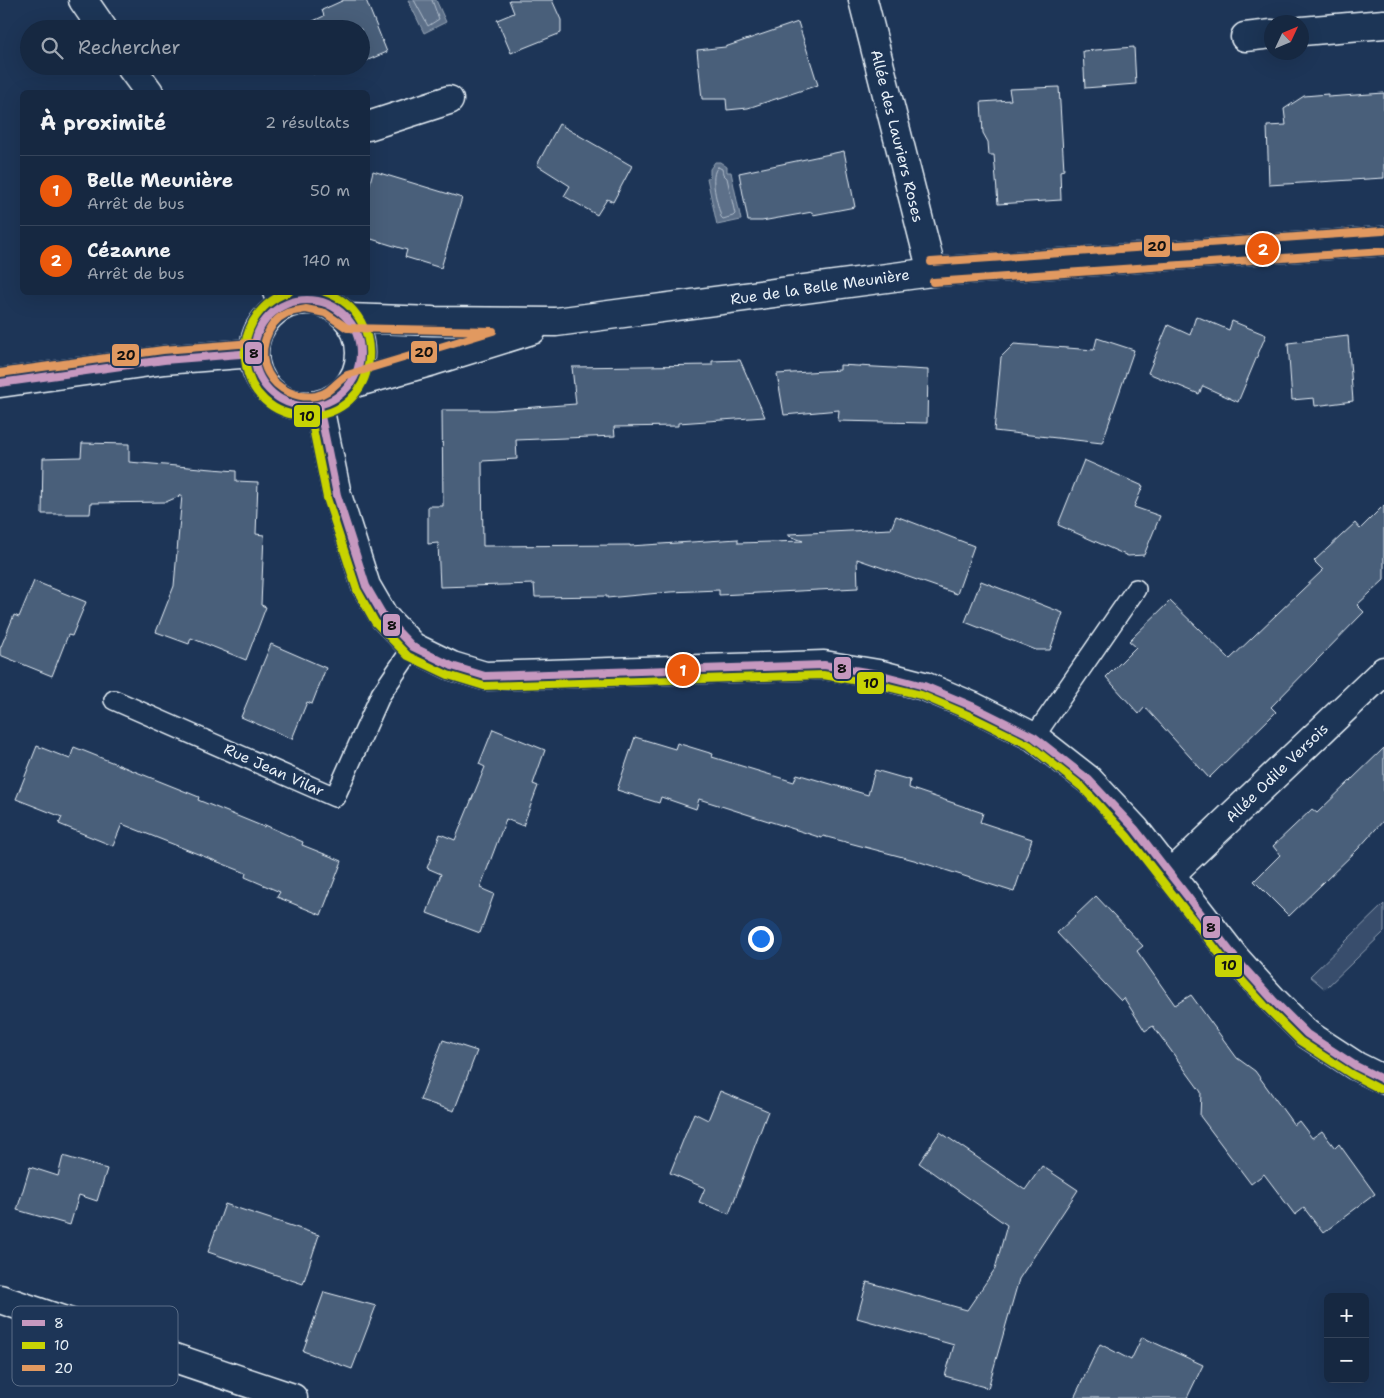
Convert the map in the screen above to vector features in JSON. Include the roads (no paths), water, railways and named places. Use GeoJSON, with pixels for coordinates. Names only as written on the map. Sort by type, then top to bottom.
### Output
{"type":"FeatureCollection","features":[{"type":"Feature","properties":{"kind":"street"},"geometry":{"type":"LineString","coordinates":[[83,0],[97,20]]}},
{"type":"Feature","properties":{"kind":"street","name":"Allée des Lauriers Roses"},"geometry":{"type":"LineString","coordinates":[[863,0],[932,272]]}},
{"type":"Feature","properties":{"kind":"street"},"geometry":{"type":"LineString","coordinates":[[1309,30],[1384,24]]}},
{"type":"Feature","properties":{"kind":"street"},"geometry":{"type":"LineString","coordinates":[[136,75],[147,90]]}},
{"type":"Feature","properties":{"kind":"street"},"geometry":{"type":"LineString","coordinates":[[370,125],[449,100]]}},
{"type":"Feature","properties":{"kind":"street","name":"Rue de la Belle Meunière"},"geometry":{"type":"LineString","coordinates":[[348,318],[556,322],[932,272],[1384,241]]}},
{"type":"Feature","properties":{"kind":"street"},"geometry":{"type":"LineString","coordinates":[[280,298],[306,299],[329,304],[348,318],[359,339],[360,362],[352,384],[338,398],[320,406],[295,406],[274,396],[258,377],[253,354],[256,333],[280,298]]}},
{"type":"Feature","properties":{"kind":"street","name":"Rue de la Belle Meunière"},"geometry":{"type":"LineString","coordinates":[[352,384],[433,362],[556,322]]}},
{"type":"Feature","properties":{"kind":"street"},"geometry":{"type":"LineString","coordinates":[[0,383],[164,360],[253,354]]}},
{"type":"Feature","properties":{"kind":"street"},"geometry":{"type":"LineString","coordinates":[[320,406],[337,495],[366,586],[384,617],[413,647],[452,666],[485,676],[824,665],[878,674],[924,686],[974,706],[1034,737],[1089,780],[1135,829],[1236,959],[1273,1000],[1307,1034],[1356,1066],[1384,1080]]}},
{"type":"Feature","properties":{"kind":"street","name":"Allée Odile Versois"},"geometry":{"type":"LineString","coordinates":[[1170,874],[1384,671]]}},
{"type":"Feature","properties":{"kind":"street"},"geometry":{"type":"LineString","coordinates":[[0,1298],[23,1306]]}},
{"type":"Feature","properties":{"kind":"street"},"geometry":{"type":"LineString","coordinates":[[178,1359],[293,1398]]}},
{"type":"Feature","properties":{"kind":"lane"},"geometry":{"type":"LineString","coordinates":[[1034,737],[1136,589]]}},
{"type":"Feature","properties":{"kind":"lane","name":"Rue Jean Vilar"},"geometry":{"type":"LineString","coordinates":[[114,700],[336,796],[380,694],[413,647]]}},
{"type":"Feature","properties":{"kind":"water"},"geometry":{"type":"Polygon","coordinates":[[[408,0],[436,0],[446,22],[424,33],[408,0]]]}},
{"type":"Feature","properties":{"kind":"water"},"geometry":{"type":"Polygon","coordinates":[[[715,162],[720,162],[727,167],[727,172],[731,172],[741,220],[717,225],[707,178],[710,177],[710,169],[715,162]]]}},
{"type":"Feature","properties":{"kind":"place","name":"Cézanne"},"geometry":{"type":"Point","coordinates":[1263,249]}},
{"type":"Feature","properties":{"kind":"place","name":"Belle Meunière"},"geometry":{"type":"Point","coordinates":[683,670]}}]}
